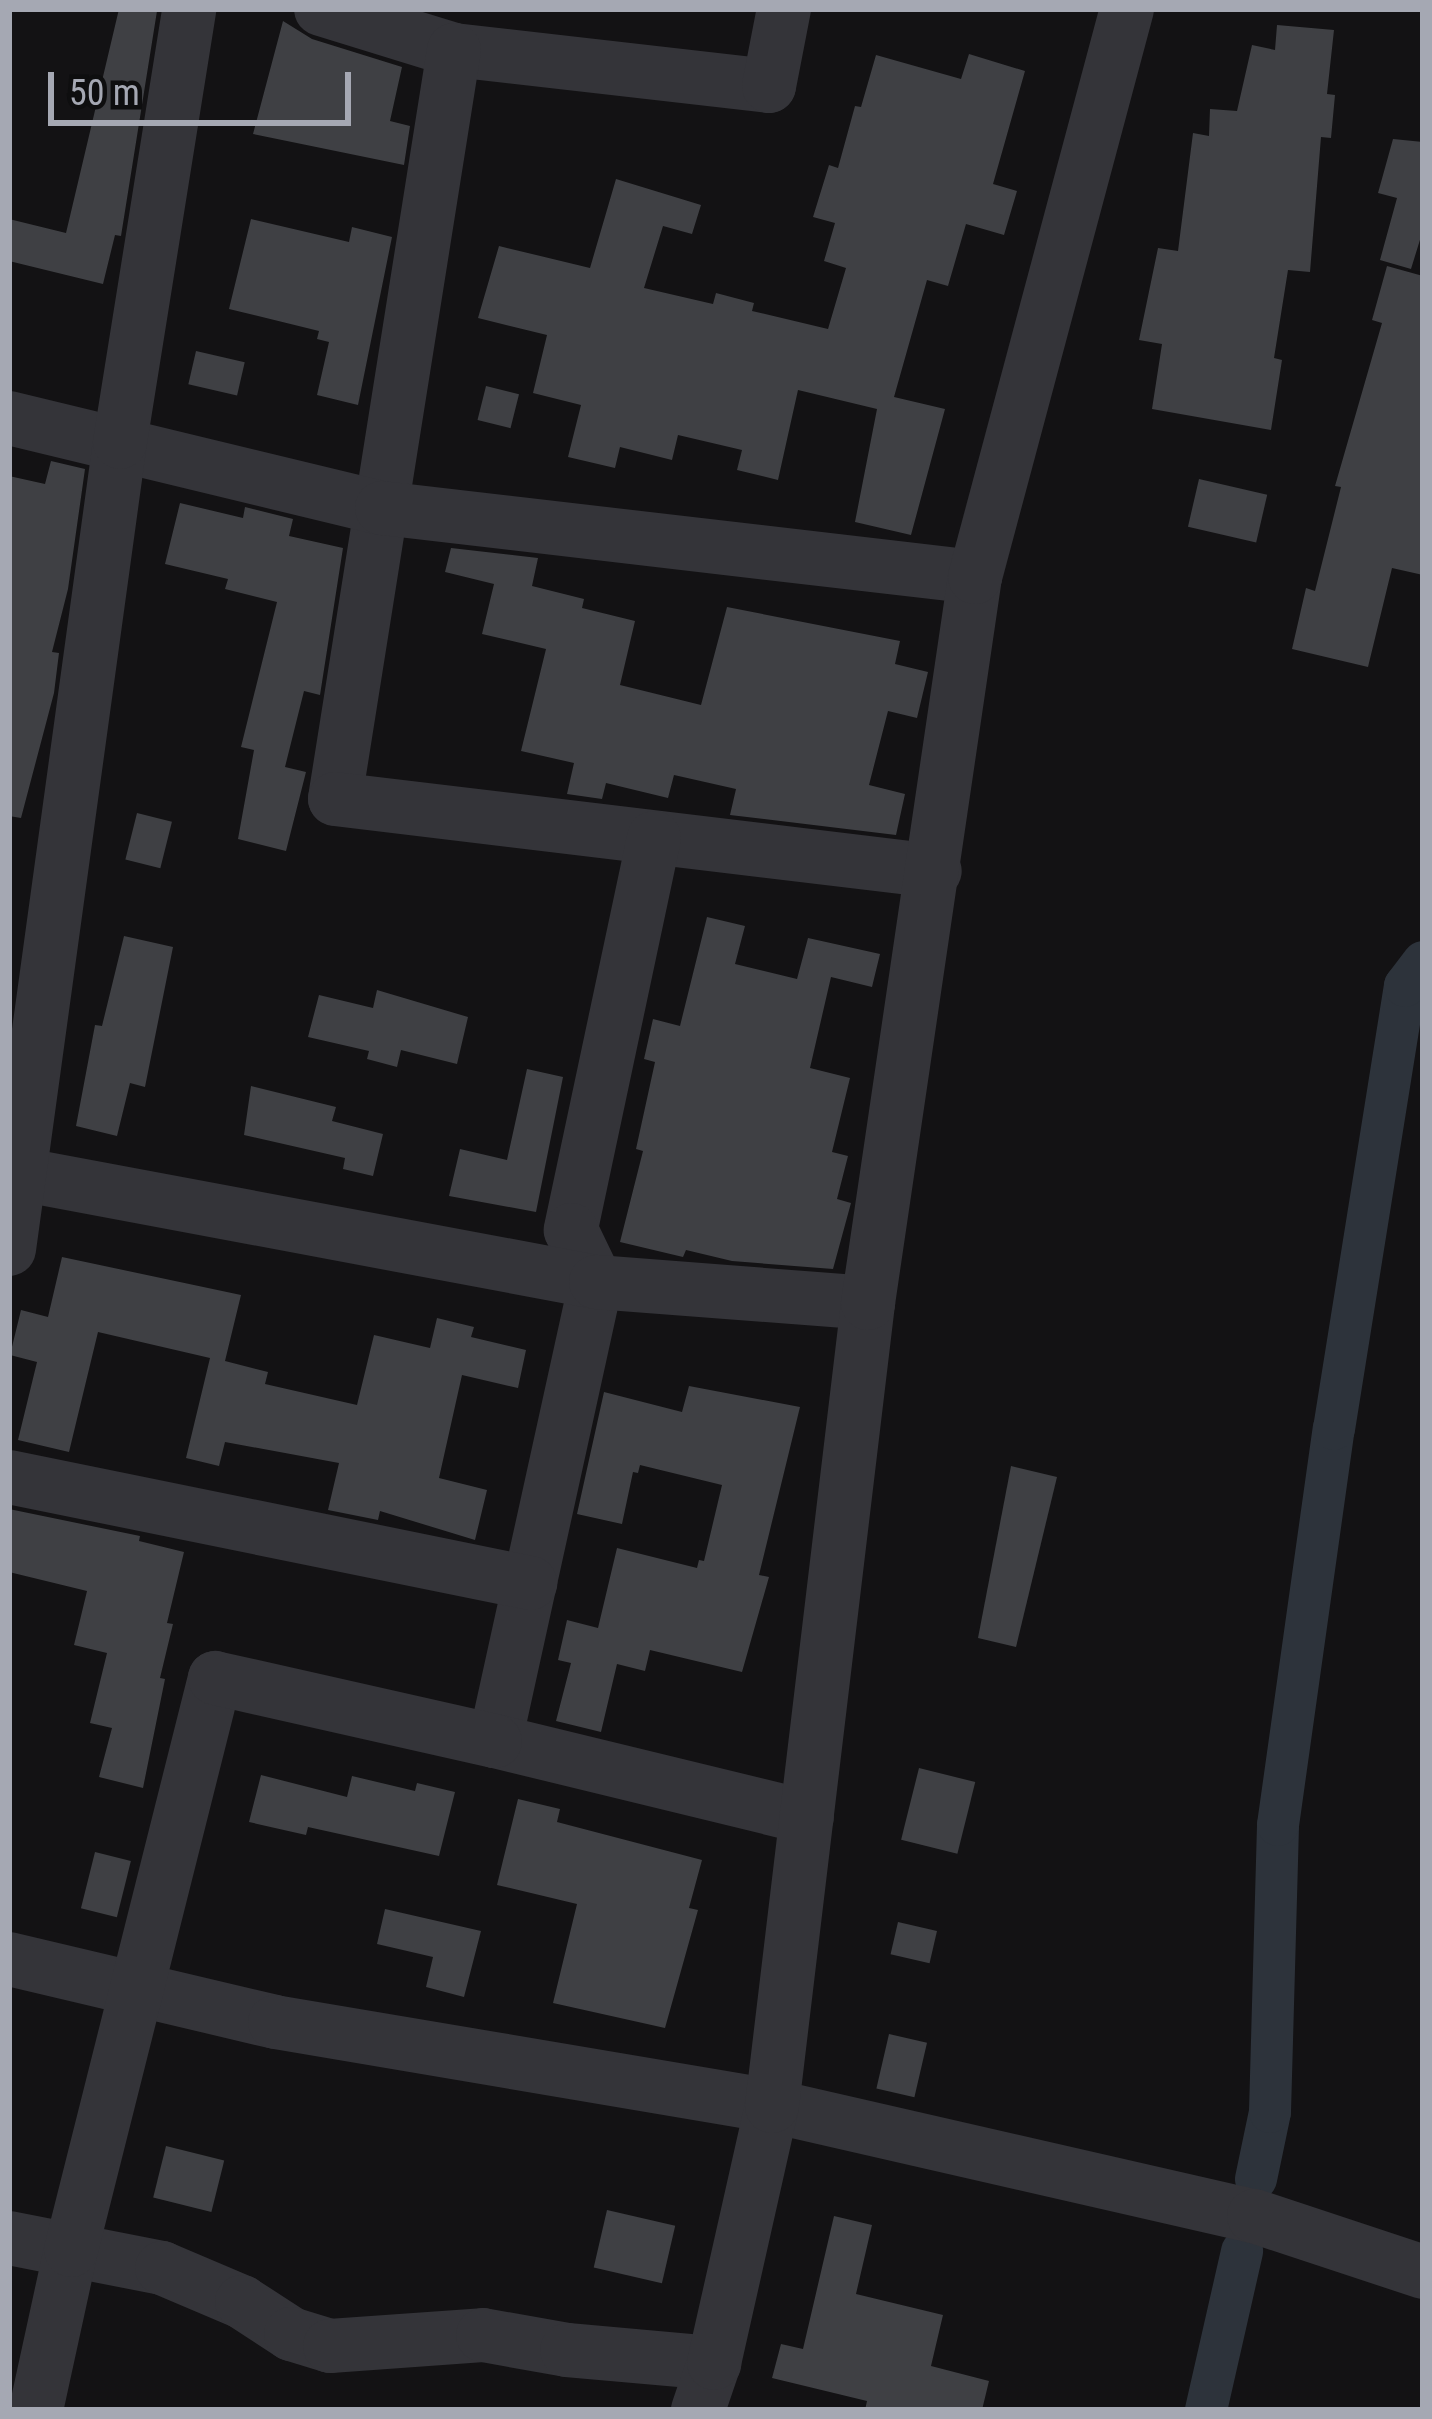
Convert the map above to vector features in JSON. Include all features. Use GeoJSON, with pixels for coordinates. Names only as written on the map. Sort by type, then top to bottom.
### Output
{"type":"FeatureCollection","features":[{"type":"Feature","properties":{"kind":"street"},"geometry":{"type":"LineString","coordinates":[[9,1249],[15,1173],[120,442],[189,9]]}},
{"type":"Feature","properties":{"kind":"street"},"geometry":{"type":"LineString","coordinates":[[321,9],[454,50],[769,86],[784,9]]}},
{"type":"Feature","properties":{"kind":"street"},"geometry":{"type":"LineString","coordinates":[[9,2238],[162,2268],[242,2302],[291,2333],[330,2346],[483,2335],[567,2350],[705,2387],[772,2106],[868,1304],[975,577],[1127,9]]}},
{"type":"Feature","properties":{"kind":"street"},"geometry":{"type":"LineString","coordinates":[[454,50],[334,799],[935,871]]}},
{"type":"Feature","properties":{"kind":"street"},"geometry":{"type":"LineString","coordinates":[[9,418],[382,508],[975,577]]}},
{"type":"Feature","properties":{"kind":"street"},"geometry":{"type":"LineString","coordinates":[[495,1741],[596,1282],[571,1230],[654,838]]}},
{"type":"Feature","properties":{"kind":"street"},"geometry":{"type":"LineString","coordinates":[[15,1173],[596,1282],[868,1304]]}},
{"type":"Feature","properties":{"kind":"street"},"geometry":{"type":"LineString","coordinates":[[9,1477],[530,1583]]}},
{"type":"Feature","properties":{"kind":"street"},"geometry":{"type":"LineString","coordinates":[[36,2410],[71,2249],[215,1678],[806,1817]]}},
{"type":"Feature","properties":{"kind":"street"},"geometry":{"type":"LineString","coordinates":[[9,1959],[275,2022],[772,2106],[1254,2216],[1423,2272]]}},
{"type":"Feature","properties":{"kind":"building"},"geometry":{"type":"Polygon","coordinates":[[[119,9],[157,11],[121,236],[115,235],[103,284],[9,261],[9,219],[66,233],[119,9]]]}},
{"type":"Feature","properties":{"kind":"building"},"geometry":{"type":"Polygon","coordinates":[[[283,21],[312,39],[402,67],[390,121],[410,126],[404,165],[253,134],[283,21]]]}},
{"type":"Feature","properties":{"kind":"building"},"geometry":{"type":"Polygon","coordinates":[[[1277,25],[1334,30],[1327,94],[1335,95],[1331,138],[1321,137],[1310,272],[1288,270],[1274,358],[1282,360],[1271,430],[1152,409],[1162,344],[1139,340],[1158,248],[1178,251],[1193,133],[1209,136],[1210,109],[1237,111],[1252,45],[1275,50],[1277,25]]]}},
{"type":"Feature","properties":{"kind":"building"},"geometry":{"type":"Polygon","coordinates":[[[969,54],[1025,71],[993,184],[1017,191],[1004,235],[966,224],[948,286],[927,280],[894,397],[945,409],[911,535],[855,522],[877,409],[798,390],[778,480],[737,470],[742,450],[678,435],[672,460],[620,447],[615,468],[568,457],[581,405],[533,393],[547,335],[478,318],[499,246],[590,268],[616,179],[701,205],[692,234],[663,226],[644,288],[713,304],[716,293],[754,303],[752,311],[828,329],[846,268],[824,261],[835,223],[813,217],[829,165],[838,168],[855,106],[861,107],[876,55],[961,79],[969,54]]]}},
{"type":"Feature","properties":{"kind":"building"},"geometry":{"type":"Polygon","coordinates":[[[1393,139],[1423,142],[1423,230],[1411,269],[1380,260],[1397,198],[1378,193],[1393,139]]]}},
{"type":"Feature","properties":{"kind":"building"},"geometry":{"type":"Polygon","coordinates":[[[251,219],[349,242],[352,227],[392,237],[358,405],[317,395],[329,342],[317,339],[319,331],[229,309],[251,219]]]}},
{"type":"Feature","properties":{"kind":"building"},"geometry":{"type":"Polygon","coordinates":[[[1387,266],[1423,276],[1423,575],[1392,568],[1368,667],[1292,649],[1306,588],[1315,591],[1341,487],[1335,486],[1382,323],[1372,320],[1387,266]]]}},
{"type":"Feature","properties":{"kind":"building"},"geometry":{"type":"Polygon","coordinates":[[[196,351],[245,362],[237,395],[188,384],[196,351]]]}},
{"type":"Feature","properties":{"kind":"building"},"geometry":{"type":"Polygon","coordinates":[[[486,386],[519,394],[511,428],[478,420],[486,386]]]}},
{"type":"Feature","properties":{"kind":"building"},"geometry":{"type":"Polygon","coordinates":[[[51,461],[85,469],[68,589],[52,652],[59,653],[54,693],[21,818],[9,816],[9,476],[45,484],[51,461]]]}},
{"type":"Feature","properties":{"kind":"building"},"geometry":{"type":"Polygon","coordinates":[[[1199,479],[1267,495],[1256,542],[1188,527],[1199,479]]]}},
{"type":"Feature","properties":{"kind":"building"},"geometry":{"type":"Polygon","coordinates":[[[180,503],[243,518],[245,507],[293,519],[289,536],[343,548],[320,695],[304,691],[285,767],[306,772],[286,851],[238,839],[254,750],[241,747],[277,602],[225,589],[228,579],[165,564],[180,503]]]}},
{"type":"Feature","properties":{"kind":"building"},"geometry":{"type":"Polygon","coordinates":[[[451,548],[538,558],[532,586],[584,599],[582,608],[635,621],[620,685],[701,705],[727,607],[900,641],[895,664],[928,672],[917,718],[888,711],[869,785],[905,794],[896,835],[730,815],[736,789],[674,775],[668,798],[606,783],[602,799],[567,794],[574,763],[521,751],[546,649],[482,634],[494,584],[445,572],[451,548]]]}},
{"type":"Feature","properties":{"kind":"building"},"geometry":{"type":"Polygon","coordinates":[[[137,813],[172,822],[160,868],[125,860],[137,813]]]}},
{"type":"Feature","properties":{"kind":"building"},"geometry":{"type":"Polygon","coordinates":[[[707,917],[745,926],[735,964],[797,979],[808,938],[880,954],[872,987],[831,977],[810,1068],[850,1078],[832,1152],[848,1156],[837,1199],[851,1203],[833,1269],[732,1261],[686,1250],[683,1257],[620,1242],[643,1151],[636,1149],[655,1062],[644,1059],[653,1019],[680,1026],[707,917]]]}},
{"type":"Feature","properties":{"kind":"building"},"geometry":{"type":"Polygon","coordinates":[[[124,936],[173,947],[145,1087],[130,1083],[117,1136],[76,1126],[95,1025],[102,1026],[124,936]]]}},
{"type":"Feature","properties":{"kind":"building"},"geometry":{"type":"Polygon","coordinates":[[[377,990],[468,1017],[457,1064],[401,1050],[397,1067],[367,1059],[369,1051],[308,1037],[319,995],[373,1008],[377,990]]]}},
{"type":"Feature","properties":{"kind":"building"},"geometry":{"type":"Polygon","coordinates":[[[527,1069],[563,1077],[536,1212],[449,1196],[460,1149],[507,1160],[527,1069]]]}},
{"type":"Feature","properties":{"kind":"building"},"geometry":{"type":"Polygon","coordinates":[[[251,1086],[336,1107],[332,1121],[383,1134],[373,1176],[343,1169],[345,1158],[244,1135],[251,1086]]]}},
{"type":"Feature","properties":{"kind":"building"},"geometry":{"type":"Polygon","coordinates":[[[62,1257],[241,1295],[225,1361],[268,1372],[265,1384],[357,1405],[374,1335],[430,1348],[437,1318],[474,1327],[471,1337],[526,1350],[518,1388],[462,1375],[439,1478],[487,1490],[475,1540],[380,1511],[378,1520],[328,1510],[339,1463],[225,1442],[219,1466],[186,1458],[210,1358],[98,1332],[69,1452],[18,1440],[37,1362],[10,1355],[21,1310],[48,1317],[62,1257]]]}},
{"type":"Feature","properties":{"kind":"building"},"geometry":{"type":"Polygon","coordinates":[[[689,1386],[800,1407],[759,1575],[769,1577],[742,1672],[650,1650],[645,1671],[617,1664],[601,1732],[556,1721],[571,1663],[558,1660],[567,1620],[598,1628],[617,1548],[697,1568],[699,1560],[704,1561],[722,1485],[640,1465],[638,1473],[633,1472],[622,1524],[577,1514],[604,1392],[682,1412],[689,1386]]]}},
{"type":"Feature","properties":{"kind":"building"},"geometry":{"type":"Polygon","coordinates":[[[1011,1466],[1057,1477],[1016,1647],[978,1638],[1011,1466]]]}},
{"type":"Feature","properties":{"kind":"building"},"geometry":{"type":"Polygon","coordinates":[[[9,1509],[140,1536],[139,1541],[184,1552],[167,1623],[173,1624],[160,1678],[165,1679],[143,1788],[99,1777],[112,1728],[90,1723],[107,1653],[74,1645],[87,1591],[9,1572],[9,1509]]]}},
{"type":"Feature","properties":{"kind":"building"},"geometry":{"type":"Polygon","coordinates":[[[919,1768],[975,1782],[957,1854],[901,1840],[919,1768]]]}},
{"type":"Feature","properties":{"kind":"building"},"geometry":{"type":"Polygon","coordinates":[[[261,1775],[347,1797],[352,1776],[415,1791],[417,1783],[455,1792],[439,1856],[308,1827],[306,1835],[249,1822],[261,1775]]]}},
{"type":"Feature","properties":{"kind":"building"},"geometry":{"type":"Polygon","coordinates":[[[518,1799],[560,1809],[557,1822],[702,1860],[689,1908],[698,1910],[665,2028],[553,2003],[577,1904],[497,1885],[518,1799]]]}},
{"type":"Feature","properties":{"kind":"building"},"geometry":{"type":"Polygon","coordinates":[[[95,1852],[131,1861],[117,1917],[81,1908],[95,1852]]]}},
{"type":"Feature","properties":{"kind":"building"},"geometry":{"type":"Polygon","coordinates":[[[385,1909],[481,1931],[464,1997],[426,1987],[433,1957],[377,1944],[385,1909]]]}},
{"type":"Feature","properties":{"kind":"building"},"geometry":{"type":"Polygon","coordinates":[[[898,1922],[937,1931],[930,1963],[891,1954],[898,1922]]]}},
{"type":"Feature","properties":{"kind":"building"},"geometry":{"type":"Polygon","coordinates":[[[889,2034],[927,2043],[914,2097],[876,2089],[889,2034]]]}},
{"type":"Feature","properties":{"kind":"building"},"geometry":{"type":"Polygon","coordinates":[[[166,2146],[224,2161],[211,2212],[153,2197],[166,2146]]]}},
{"type":"Feature","properties":{"kind":"building"},"geometry":{"type":"Polygon","coordinates":[[[607,2210],[675,2226],[662,2283],[594,2267],[607,2210]]]}},
{"type":"Feature","properties":{"kind":"building"},"geometry":{"type":"Polygon","coordinates":[[[834,2216],[872,2225],[856,2294],[943,2315],[931,2366],[989,2381],[982,2410],[865,2410],[867,2401],[772,2378],[781,2344],[803,2349],[834,2216]]]}},
{"type":"Feature","properties":{"kind":"waterway"},"geometry":{"type":"LineString","coordinates":[[1256,2179],[1270,2112],[1278,1825],[1334,1429],[1405,986],[1423,962]]}},
{"type":"Feature","properties":{"kind":"waterway"},"geometry":{"type":"LineString","coordinates":[[1206,2410],[1242,2251]]}}]}
